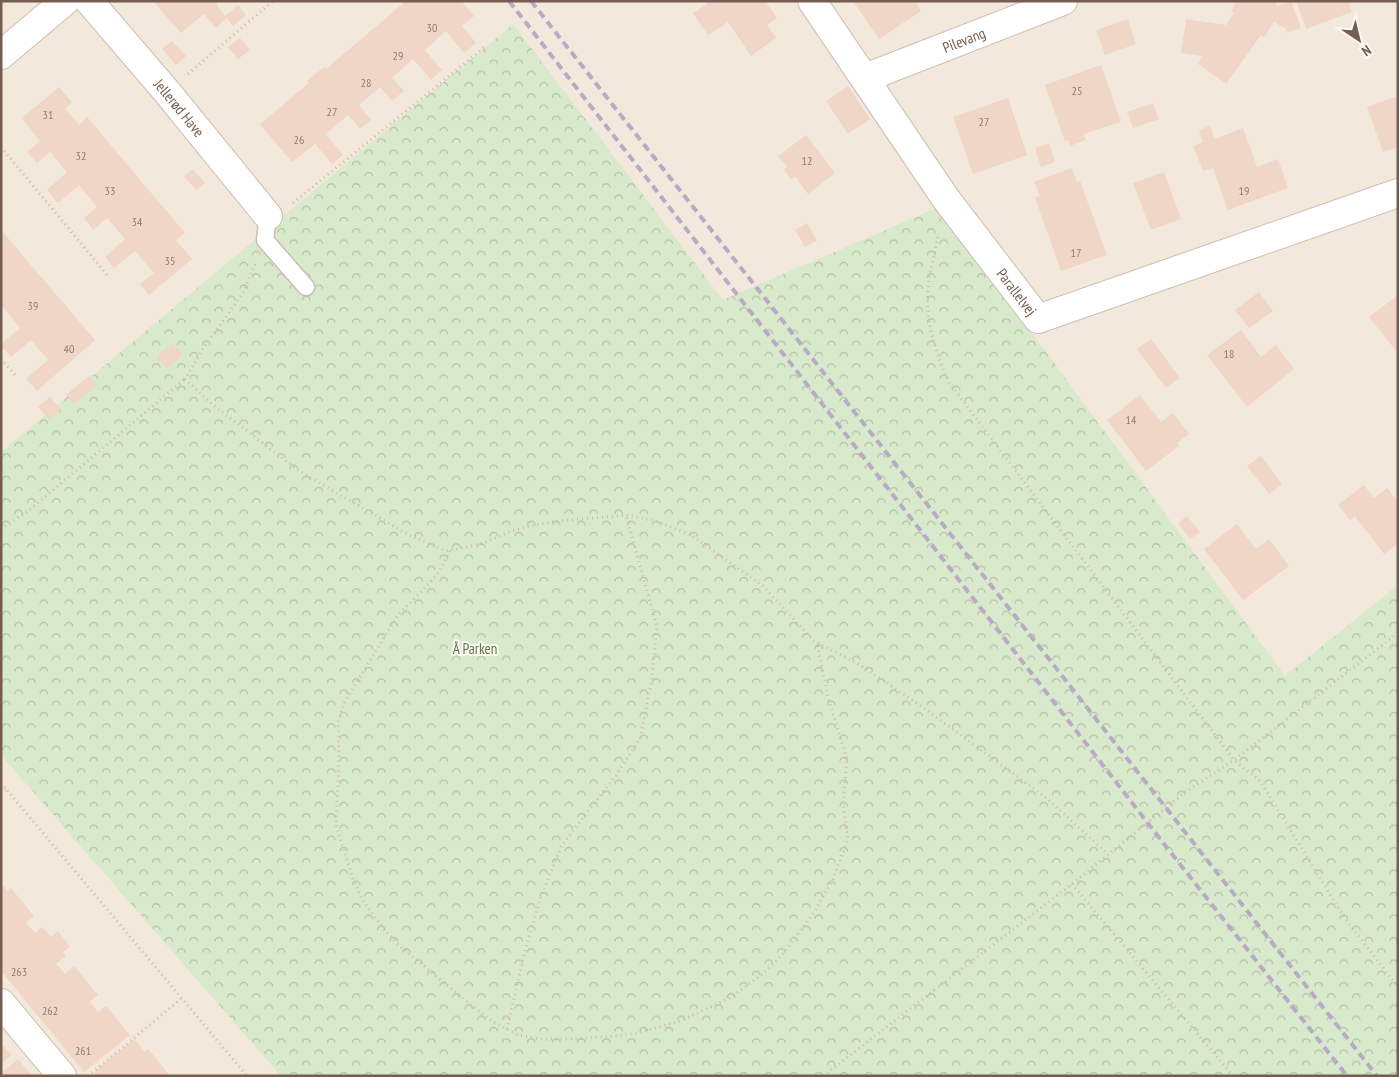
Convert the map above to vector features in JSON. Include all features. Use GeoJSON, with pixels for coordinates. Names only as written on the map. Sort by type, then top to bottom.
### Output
{"type":"FeatureCollection","features":[{"type":"Feature","properties":{"kind":"street"},"geometry":{"type":"LineString","coordinates":[[1,55],[65,1]]}},
{"type":"Feature","properties":{"kind":"street","name":"Jellerød Have"},"geometry":{"type":"LineString","coordinates":[[89,1],[167,92],[267,228]]}},
{"type":"Feature","properties":{"kind":"street","name":"Parallelvej"},"geometry":{"type":"LineString","coordinates":[[812,1],[946,199],[1038,319],[1398,192]]}},
{"type":"Feature","properties":{"kind":"street","name":"Pilevang"},"geometry":{"type":"LineString","coordinates":[[865,78],[1064,1]]}},
{"type":"Feature","properties":{"kind":"street"},"geometry":{"type":"LineString","coordinates":[[1,1003],[62,1076]]}},
{"type":"Feature","properties":{"kind":"lane"},"geometry":{"type":"LineString","coordinates":[[267,228],[306,287]]}},
{"type":"Feature","properties":{"kind":"path"},"geometry":{"type":"LineString","coordinates":[[167,92],[273,1]]}},
{"type":"Feature","properties":{"kind":"path"},"geometry":{"type":"LineString","coordinates":[[1,529],[28,511],[185,379],[204,348],[243,293],[267,228],[286,210],[486,46]]}},
{"type":"Feature","properties":{"kind":"path"},"geometry":{"type":"LineString","coordinates":[[1,147],[108,276]]}},
{"type":"Feature","properties":{"kind":"path"},"geometry":{"type":"LineString","coordinates":[[946,199],[928,287],[929,325],[935,350],[948,381],[1234,760],[1260,781],[1344,917],[1398,987]]}},
{"type":"Feature","properties":{"kind":"path"},"geometry":{"type":"LineString","coordinates":[[1,359],[16,376]]}},
{"type":"Feature","properties":{"kind":"path"},"geometry":{"type":"LineString","coordinates":[[185,379],[213,405],[299,471],[409,535],[446,551],[480,544],[514,530],[550,522],[626,515],[656,521],[691,535],[763,586],[817,642],[857,663],[921,706],[1044,796],[1108,854]]}},
{"type":"Feature","properties":{"kind":"path"},"geometry":{"type":"LineString","coordinates":[[507,1029],[525,951],[541,896],[562,846],[640,739],[651,684],[657,627],[626,515]]}},
{"type":"Feature","properties":{"kind":"path"},"geometry":{"type":"LineString","coordinates":[[451,550],[440,572],[398,615],[344,703],[338,722],[339,759],[336,826],[353,879],[363,902],[386,932],[401,947],[493,1022],[518,1035],[540,1039],[597,1038],[638,1033],[680,1021],[730,998],[763,974],[782,955],[815,912],[833,879],[848,839],[843,803],[847,759],[830,700],[817,642]]}},
{"type":"Feature","properties":{"kind":"path"},"geometry":{"type":"LineString","coordinates":[[822,1076],[1072,884],[1184,793],[1234,760],[1398,633]]}},
{"type":"Feature","properties":{"kind":"path"},"geometry":{"type":"LineString","coordinates":[[1,783],[247,1076]]}},
{"type":"Feature","properties":{"kind":"path"},"geometry":{"type":"LineString","coordinates":[[1,793],[6,789]]}},
{"type":"Feature","properties":{"kind":"path"},"geometry":{"type":"LineString","coordinates":[[1072,884],[1233,1076]]}},
{"type":"Feature","properties":{"kind":"path"},"geometry":{"type":"LineString","coordinates":[[88,1076],[182,998]]}},
{"type":"Feature","properties":{"kind":"shaded area","name":"Å Parken"},"geometry":{"type":"Polygon","coordinates":[[[1,1],[1398,1],[1398,1076],[1,1076],[1,1]]]}},
{"type":"Feature","properties":{"kind":"green space","name":"Å Parken"},"geometry":{"type":"Polygon","coordinates":[[[513,24],[723,300],[939,207],[1285,676],[1398,585],[1398,1076],[281,1076],[1,755],[1,452],[513,24]]]}},
{"type":"Feature","properties":{"kind":"building"},"geometry":{"type":"Polygon","coordinates":[[[153,1],[220,1],[216,4],[225,16],[238,5],[246,15],[233,26],[227,18],[216,28],[204,14],[181,33],[153,1]]]}},
{"type":"Feature","properties":{"kind":"building"},"geometry":{"type":"Polygon","coordinates":[[[406,1],[461,1],[474,16],[462,26],[476,43],[464,53],[446,31],[425,50],[442,70],[431,80],[413,59],[392,78],[404,91],[392,101],[380,87],[359,105],[371,120],[360,129],[348,115],[326,134],[343,155],[332,164],[315,144],[292,162],[260,124],[309,83],[307,81],[324,67],[326,69],[406,1]]]}},
{"type":"Feature","properties":{"kind":"building"},"geometry":{"type":"Polygon","coordinates":[[[711,1],[719,1],[720,4],[724,1],[765,1],[777,18],[767,25],[776,38],[751,56],[728,22],[708,35],[693,13],[711,1]]]}},
{"type":"Feature","properties":{"kind":"building"},"geometry":{"type":"Polygon","coordinates":[[[853,1],[915,1],[921,11],[879,39],[853,1]]]}},
{"type":"Feature","properties":{"kind":"building"},"geometry":{"type":"Polygon","coordinates":[[[1237,1],[1275,1],[1277,6],[1291,1],[1301,28],[1287,33],[1286,29],[1274,22],[1264,37],[1261,35],[1226,84],[1198,64],[1202,56],[1181,53],[1186,19],[1226,25],[1234,13],[1231,11],[1237,1]]]}},
{"type":"Feature","properties":{"kind":"building"},"geometry":{"type":"Polygon","coordinates":[[[1296,1],[1348,1],[1352,12],[1306,29],[1296,1]]]}},
{"type":"Feature","properties":{"kind":"building"},"geometry":{"type":"Polygon","coordinates":[[[1128,19],[1136,44],[1105,55],[1096,30],[1128,19]]]}},
{"type":"Feature","properties":{"kind":"building"},"geometry":{"type":"Polygon","coordinates":[[[240,38],[250,50],[238,59],[228,47],[240,38]]]}},
{"type":"Feature","properties":{"kind":"building"},"geometry":{"type":"Polygon","coordinates":[[[172,41],[186,56],[176,65],[162,49],[172,41]]]}},
{"type":"Feature","properties":{"kind":"building"},"geometry":{"type":"Polygon","coordinates":[[[1101,65],[1121,122],[1083,134],[1086,140],[1070,146],[1068,140],[1065,141],[1045,85],[1101,65]]]}},
{"type":"Feature","properties":{"kind":"building"},"geometry":{"type":"Polygon","coordinates":[[[848,86],[870,119],[848,134],[826,101],[848,86]]]}},
{"type":"Feature","properties":{"kind":"building"},"geometry":{"type":"Polygon","coordinates":[[[59,87],[72,102],[65,109],[79,125],[87,117],[185,233],[176,240],[192,259],[149,295],[140,284],[154,273],[135,251],[114,268],[105,257],[125,239],[107,218],[93,230],[84,218],[97,207],[79,185],[58,203],[47,190],[67,172],[50,152],[37,163],[27,152],[40,141],[22,118],[59,87]]]}},
{"type":"Feature","properties":{"kind":"building"},"geometry":{"type":"Polygon","coordinates":[[[1398,96],[1398,147],[1383,152],[1367,107],[1398,96]]]}},
{"type":"Feature","properties":{"kind":"building"},"geometry":{"type":"Polygon","coordinates":[[[1008,98],[1027,155],[973,174],[953,117],[1008,98]]]}},
{"type":"Feature","properties":{"kind":"building"},"geometry":{"type":"Polygon","coordinates":[[[1153,103],[1159,119],[1133,128],[1127,112],[1153,103]]]}},
{"type":"Feature","properties":{"kind":"building"},"geometry":{"type":"Polygon","coordinates":[[[1210,126],[1215,139],[1243,128],[1257,167],[1278,159],[1288,188],[1228,210],[1213,168],[1203,171],[1193,146],[1203,142],[1199,130],[1210,126]]]}},
{"type":"Feature","properties":{"kind":"building"},"geometry":{"type":"Polygon","coordinates":[[[806,135],[835,173],[808,194],[795,177],[791,179],[784,170],[787,167],[778,156],[806,135]]]}},
{"type":"Feature","properties":{"kind":"building"},"geometry":{"type":"Polygon","coordinates":[[[1049,143],[1055,162],[1041,167],[1035,148],[1049,143]]]}},
{"type":"Feature","properties":{"kind":"building"},"geometry":{"type":"Polygon","coordinates":[[[1072,168],[1077,182],[1080,181],[1107,255],[1061,271],[1035,198],[1040,196],[1034,182],[1072,168]]]}},
{"type":"Feature","properties":{"kind":"building"},"geometry":{"type":"Polygon","coordinates":[[[193,169],[205,183],[196,190],[184,176],[193,169]]]}},
{"type":"Feature","properties":{"kind":"building"},"geometry":{"type":"Polygon","coordinates":[[[1164,172],[1181,219],[1151,230],[1133,183],[1164,172]]]}},
{"type":"Feature","properties":{"kind":"building"},"geometry":{"type":"Polygon","coordinates":[[[807,223],[817,241],[805,247],[795,230],[807,223]]]}},
{"type":"Feature","properties":{"kind":"building"},"geometry":{"type":"Polygon","coordinates":[[[1,230],[95,340],[37,391],[26,379],[48,360],[31,340],[11,357],[1,346],[20,328],[3,307],[1,308],[1,230]]]}},
{"type":"Feature","properties":{"kind":"building"},"geometry":{"type":"Polygon","coordinates":[[[1259,292],[1273,311],[1249,328],[1235,310],[1259,292]]]}},
{"type":"Feature","properties":{"kind":"building"},"geometry":{"type":"Polygon","coordinates":[[[1398,295],[1398,349],[1396,351],[1369,317],[1398,295]]]}},
{"type":"Feature","properties":{"kind":"building"},"geometry":{"type":"Polygon","coordinates":[[[1241,330],[1261,357],[1276,345],[1294,369],[1247,407],[1207,355],[1241,330]]]}},
{"type":"Feature","properties":{"kind":"building"},"geometry":{"type":"Polygon","coordinates":[[[1151,339],[1180,378],[1166,388],[1137,349],[1151,339]]]}},
{"type":"Feature","properties":{"kind":"building"},"geometry":{"type":"Polygon","coordinates":[[[173,343],[183,355],[167,369],[156,357],[173,343]]]}},
{"type":"Feature","properties":{"kind":"building"},"geometry":{"type":"Polygon","coordinates":[[[89,376],[97,385],[74,404],[66,395],[89,376]]]}},
{"type":"Feature","properties":{"kind":"building"},"geometry":{"type":"Polygon","coordinates":[[[1140,395],[1161,422],[1173,413],[1189,434],[1177,443],[1179,446],[1146,471],[1107,420],[1140,395]]]}},
{"type":"Feature","properties":{"kind":"building"},"geometry":{"type":"Polygon","coordinates":[[[50,397],[61,409],[49,419],[38,407],[50,397]]]}},
{"type":"Feature","properties":{"kind":"building"},"geometry":{"type":"Polygon","coordinates":[[[1261,456],[1282,484],[1269,494],[1247,466],[1261,456]]]}},
{"type":"Feature","properties":{"kind":"building"},"geometry":{"type":"Polygon","coordinates":[[[1364,485],[1374,498],[1387,488],[1398,502],[1398,544],[1384,554],[1355,516],[1350,520],[1338,505],[1364,485]]]}},
{"type":"Feature","properties":{"kind":"building"},"geometry":{"type":"Polygon","coordinates":[[[1187,516],[1200,532],[1190,539],[1178,523],[1187,516]]]}},
{"type":"Feature","properties":{"kind":"building"},"geometry":{"type":"Polygon","coordinates":[[[1237,524],[1256,549],[1269,539],[1289,566],[1243,600],[1204,549],[1237,524]]]}},
{"type":"Feature","properties":{"kind":"building"},"geometry":{"type":"Polygon","coordinates":[[[1,883],[8,891],[11,888],[34,916],[26,923],[35,933],[42,927],[51,937],[58,931],[70,947],[63,952],[66,956],[56,964],[65,974],[74,966],[98,995],[90,1002],[98,1012],[106,1006],[130,1035],[84,1072],[1,971],[1,883]]]}},
{"type":"Feature","properties":{"kind":"building"},"geometry":{"type":"Polygon","coordinates":[[[134,1039],[145,1052],[148,1049],[170,1076],[97,1076],[94,1072],[134,1039]]]}},
{"type":"Feature","properties":{"kind":"building"},"geometry":{"type":"Polygon","coordinates":[[[1,1043],[12,1055],[1,1064],[1,1043]]]}},
{"type":"Feature","properties":{"kind":"building"},"geometry":{"type":"Polygon","coordinates":[[[18,1059],[32,1076],[1,1076],[1,1073],[18,1059]]]}},
{"type":"Feature","properties":{"kind":"railway"},"geometry":{"type":"LineString","coordinates":[[509,1],[1161,840],[1347,1076]]}},
{"type":"Feature","properties":{"kind":"railway"},"geometry":{"type":"LineString","coordinates":[[531,1],[1377,1076]]}}]}
